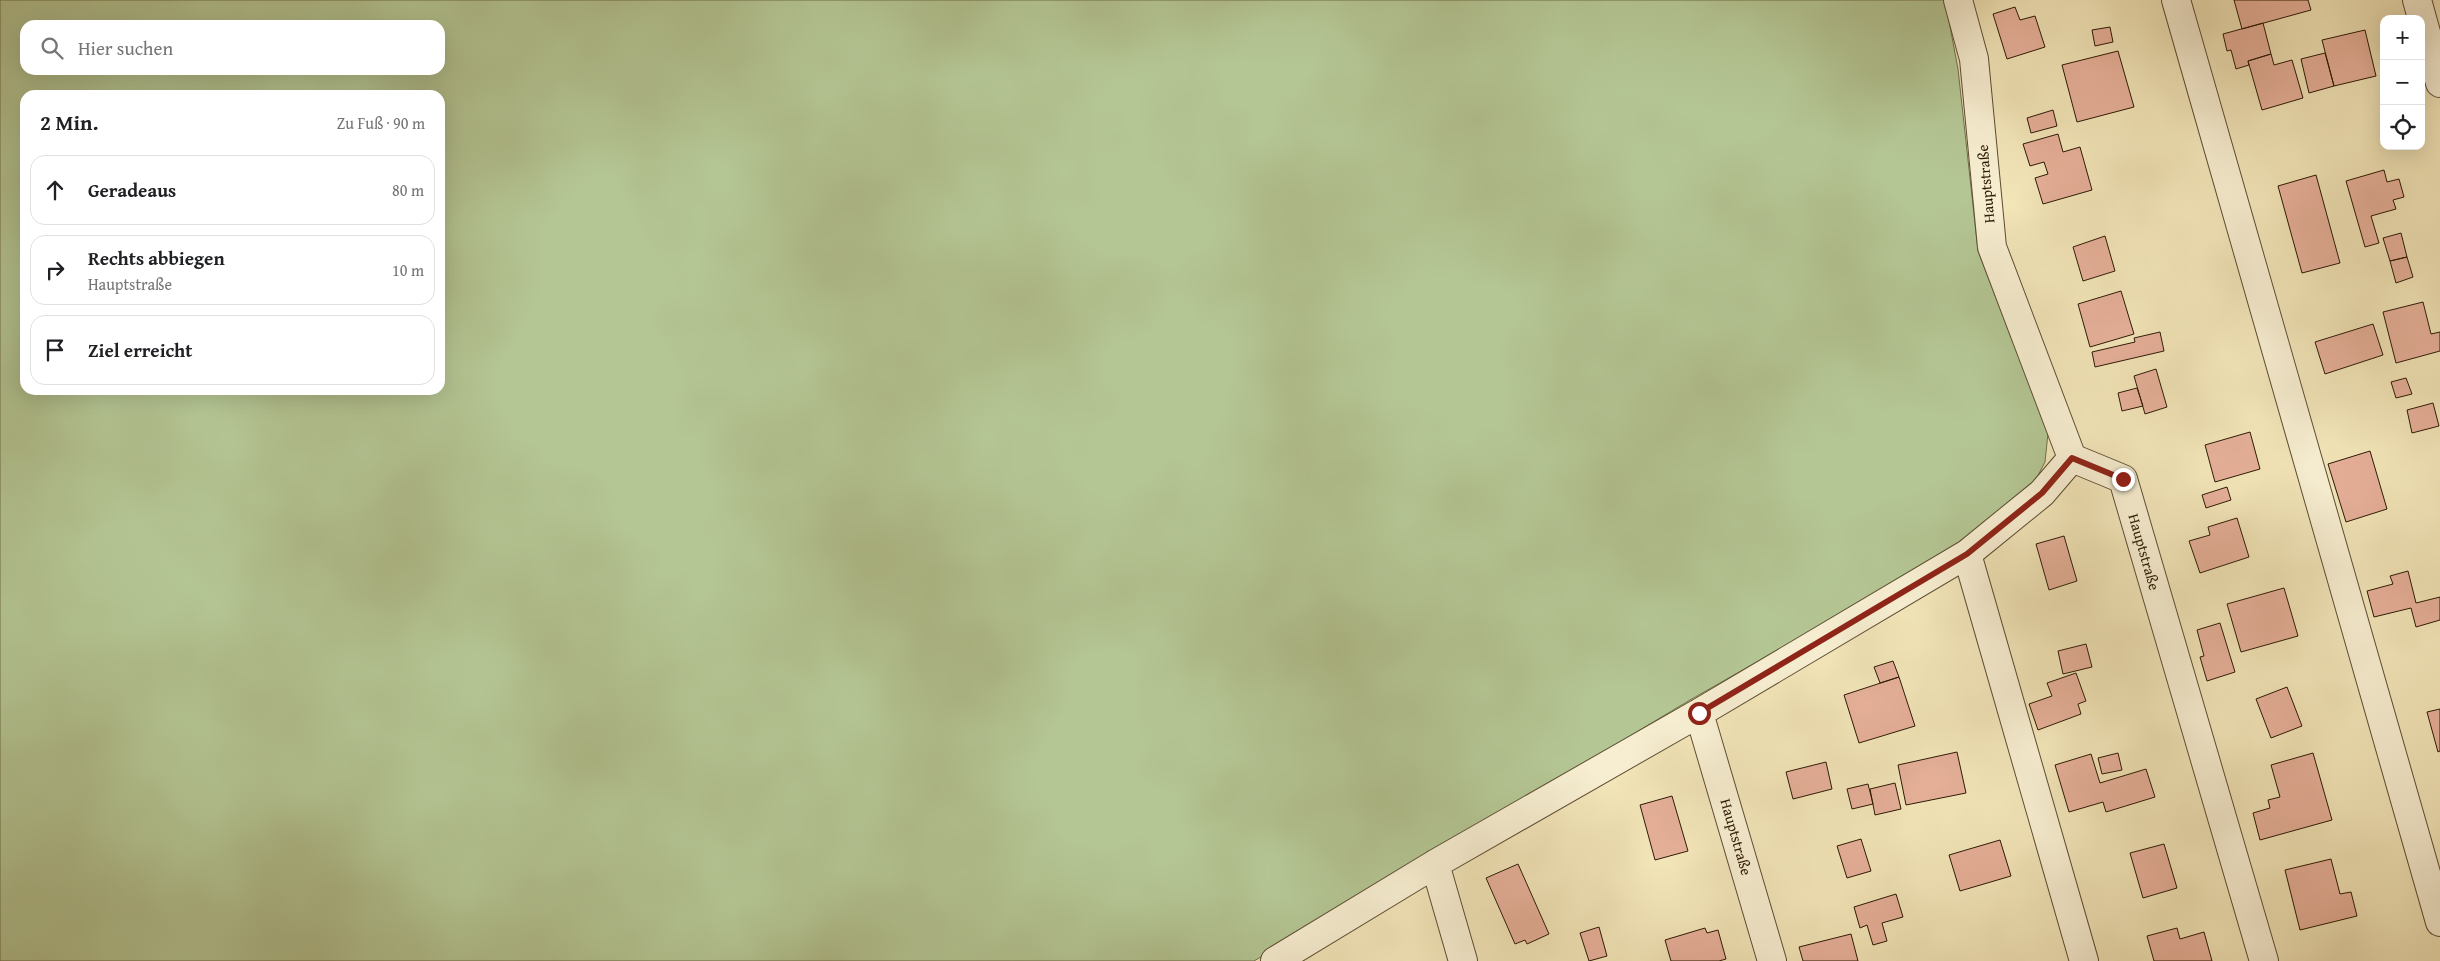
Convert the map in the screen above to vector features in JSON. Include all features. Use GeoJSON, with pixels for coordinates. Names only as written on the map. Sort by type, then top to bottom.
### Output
{"type":"FeatureCollection","features":[{"type":"Feature","properties":{"kind":"lane","name":"Hauptstraße"},"geometry":{"type":"LineString","coordinates":[[1958,0],[1974,59],[1992,247],[2072,458],[2123,479],[2264,961]]}},
{"type":"Feature","properties":{"kind":"lane"},"geometry":{"type":"LineString","coordinates":[[2176,0],[2440,922]]}},
{"type":"Feature","properties":{"kind":"lane"},"geometry":{"type":"LineString","coordinates":[[2417,0],[2440,83]]}},
{"type":"Feature","properties":{"kind":"lane"},"geometry":{"type":"LineString","coordinates":[[1275,961],[1435,864],[1699,713],[1967,554],[2042,493],[2072,458]]}},
{"type":"Feature","properties":{"kind":"lane"},"geometry":{"type":"LineString","coordinates":[[1967,554],[2084,961]]}},
{"type":"Feature","properties":{"kind":"lane","name":"Hauptstraße"},"geometry":{"type":"LineString","coordinates":[[1699,713],[1772,961]]}},
{"type":"Feature","properties":{"kind":"lane"},"geometry":{"type":"LineString","coordinates":[[1435,864],[1462,961]]}},
{"type":"Feature","properties":{"kind":"green space"},"geometry":{"type":"Polygon","coordinates":[[[0,0],[1945,0],[1958,69],[1978,251],[2048,433],[2045,462],[2030,491],[1964,544],[1690,700],[1254,961],[0,961],[0,0]]]}},
{"type":"Feature","properties":{"kind":"building"},"geometry":{"type":"Polygon","coordinates":[[[2234,0],[2308,0],[2311,10],[2242,29],[2234,0]]]}},
{"type":"Feature","properties":{"kind":"building"},"geometry":{"type":"Polygon","coordinates":[[[2015,7],[2020,20],[2035,16],[2045,47],[2007,59],[1993,14],[2015,7]]]}},
{"type":"Feature","properties":{"kind":"building"},"geometry":{"type":"Polygon","coordinates":[[[2263,23],[2271,54],[2248,61],[2249,65],[2236,69],[2231,50],[2227,51],[2223,34],[2263,23]]]}},
{"type":"Feature","properties":{"kind":"building"},"geometry":{"type":"Polygon","coordinates":[[[2110,27],[2113,42],[2095,46],[2092,30],[2110,27]]]}},
{"type":"Feature","properties":{"kind":"building"},"geometry":{"type":"Polygon","coordinates":[[[2365,30],[2376,76],[2334,86],[2322,40],[2365,30]]]}},
{"type":"Feature","properties":{"kind":"building"},"geometry":{"type":"Polygon","coordinates":[[[2118,51],[2134,107],[2077,122],[2062,65],[2118,51]]]}},
{"type":"Feature","properties":{"kind":"building"},"geometry":{"type":"Polygon","coordinates":[[[2325,53],[2334,86],[2309,93],[2301,59],[2325,53]]]}},
{"type":"Feature","properties":{"kind":"building"},"geometry":{"type":"Polygon","coordinates":[[[2271,54],[2274,65],[2292,60],[2303,98],[2262,110],[2248,61],[2271,54]]]}},
{"type":"Feature","properties":{"kind":"building"},"geometry":{"type":"Polygon","coordinates":[[[2053,110],[2057,126],[2031,133],[2027,118],[2053,110]]]}},
{"type":"Feature","properties":{"kind":"building"},"geometry":{"type":"Polygon","coordinates":[[[2058,134],[2063,152],[2080,147],[2092,190],[2043,204],[2035,178],[2048,174],[2044,162],[2030,166],[2023,144],[2058,134]]]}},
{"type":"Feature","properties":{"kind":"building"},"geometry":{"type":"Polygon","coordinates":[[[2384,170],[2387,182],[2399,179],[2404,197],[2393,200],[2396,209],[2371,216],[2379,243],[2365,247],[2346,181],[2384,170]]]}},
{"type":"Feature","properties":{"kind":"building"},"geometry":{"type":"Polygon","coordinates":[[[2316,175],[2340,263],[2302,273],[2278,186],[2316,175]]]}},
{"type":"Feature","properties":{"kind":"building"},"geometry":{"type":"Polygon","coordinates":[[[2401,233],[2407,257],[2390,261],[2383,238],[2401,233]]]}},
{"type":"Feature","properties":{"kind":"building"},"geometry":{"type":"Polygon","coordinates":[[[2105,236],[2115,271],[2083,281],[2073,247],[2105,236]]]}},
{"type":"Feature","properties":{"kind":"building"},"geometry":{"type":"Polygon","coordinates":[[[2407,257],[2413,277],[2396,283],[2390,261],[2407,257]]]}},
{"type":"Feature","properties":{"kind":"building"},"geometry":{"type":"Polygon","coordinates":[[[2121,291],[2134,334],[2090,347],[2078,304],[2121,291]]]}},
{"type":"Feature","properties":{"kind":"building"},"geometry":{"type":"Polygon","coordinates":[[[2423,302],[2431,334],[2440,332],[2440,351],[2396,363],[2383,312],[2423,302]]]}},
{"type":"Feature","properties":{"kind":"building"},"geometry":{"type":"Polygon","coordinates":[[[2373,324],[2383,355],[2325,374],[2315,342],[2373,324]]]}},
{"type":"Feature","properties":{"kind":"building"},"geometry":{"type":"Polygon","coordinates":[[[2160,332],[2164,351],[2095,367],[2092,352],[2135,342],[2134,338],[2160,332]]]}},
{"type":"Feature","properties":{"kind":"building"},"geometry":{"type":"Polygon","coordinates":[[[2156,369],[2167,407],[2145,414],[2134,376],[2156,369]]]}},
{"type":"Feature","properties":{"kind":"building"},"geometry":{"type":"Polygon","coordinates":[[[2406,378],[2412,394],[2396,398],[2391,382],[2406,378]]]}},
{"type":"Feature","properties":{"kind":"building"},"geometry":{"type":"Polygon","coordinates":[[[2137,388],[2143,406],[2122,411],[2118,393],[2137,388]]]}},
{"type":"Feature","properties":{"kind":"building"},"geometry":{"type":"Polygon","coordinates":[[[2433,403],[2439,426],[2412,433],[2407,410],[2433,403]]]}},
{"type":"Feature","properties":{"kind":"building"},"geometry":{"type":"Polygon","coordinates":[[[2250,432],[2260,469],[2215,482],[2205,445],[2250,432]]]}},
{"type":"Feature","properties":{"kind":"building"},"geometry":{"type":"Polygon","coordinates":[[[2370,451],[2387,509],[2346,522],[2328,464],[2370,451]]]}},
{"type":"Feature","properties":{"kind":"building"},"geometry":{"type":"Polygon","coordinates":[[[2227,487],[2231,500],[2206,508],[2202,495],[2227,487]]]}},
{"type":"Feature","properties":{"kind":"building"},"geometry":{"type":"Polygon","coordinates":[[[2237,518],[2249,557],[2200,573],[2189,541],[2210,535],[2208,527],[2237,518]]]}},
{"type":"Feature","properties":{"kind":"building"},"geometry":{"type":"Polygon","coordinates":[[[2064,536],[2077,581],[2049,590],[2036,544],[2064,536]]]}},
{"type":"Feature","properties":{"kind":"building"},"geometry":{"type":"Polygon","coordinates":[[[2408,571],[2416,603],[2440,597],[2440,620],[2416,627],[2411,608],[2374,617],[2367,591],[2393,584],[2390,576],[2408,571]]]}},
{"type":"Feature","properties":{"kind":"building"},"geometry":{"type":"Polygon","coordinates":[[[2284,588],[2298,636],[2241,652],[2227,604],[2284,588]]]}},
{"type":"Feature","properties":{"kind":"building"},"geometry":{"type":"Polygon","coordinates":[[[2220,623],[2235,672],[2207,681],[2200,657],[2204,656],[2197,630],[2220,623]]]}},
{"type":"Feature","properties":{"kind":"building"},"geometry":{"type":"Polygon","coordinates":[[[2086,644],[2092,667],[2063,674],[2058,651],[2086,644]]]}},
{"type":"Feature","properties":{"kind":"building"},"geometry":{"type":"Polygon","coordinates":[[[1893,661],[1899,677],[1880,683],[1874,667],[1893,661]]]}},
{"type":"Feature","properties":{"kind":"building"},"geometry":{"type":"Polygon","coordinates":[[[2076,673],[2086,701],[2078,704],[2081,714],[2038,730],[2029,704],[2052,696],[2047,683],[2076,673]]]}},
{"type":"Feature","properties":{"kind":"building"},"geometry":{"type":"Polygon","coordinates":[[[1899,677],[1915,726],[1859,743],[1844,695],[1899,677]]]}},
{"type":"Feature","properties":{"kind":"building"},"geometry":{"type":"Polygon","coordinates":[[[2287,687],[2302,726],[2271,738],[2256,699],[2287,687]]]}},
{"type":"Feature","properties":{"kind":"building"},"geometry":{"type":"Polygon","coordinates":[[[2440,709],[2440,751],[2438,752],[2427,712],[2440,709]]]}},
{"type":"Feature","properties":{"kind":"building"},"geometry":{"type":"Polygon","coordinates":[[[1957,752],[1966,793],[1906,805],[1898,765],[1957,752]]]}},
{"type":"Feature","properties":{"kind":"building"},"geometry":{"type":"Polygon","coordinates":[[[2118,753],[2122,770],[2102,774],[2098,758],[2118,753]]]}},
{"type":"Feature","properties":{"kind":"building"},"geometry":{"type":"Polygon","coordinates":[[[2313,753],[2332,820],[2260,840],[2253,813],[2270,808],[2268,800],[2280,797],[2271,765],[2313,753]]]}},
{"type":"Feature","properties":{"kind":"building"},"geometry":{"type":"Polygon","coordinates":[[[2091,754],[2100,783],[2146,769],[2155,797],[2106,812],[2103,802],[2069,812],[2055,765],[2091,754]]]}},
{"type":"Feature","properties":{"kind":"building"},"geometry":{"type":"Polygon","coordinates":[[[1826,762],[1832,789],[1793,799],[1786,772],[1826,762]]]}},
{"type":"Feature","properties":{"kind":"building"},"geometry":{"type":"Polygon","coordinates":[[[1895,783],[1901,809],[1875,815],[1870,789],[1895,783]]]}},
{"type":"Feature","properties":{"kind":"building"},"geometry":{"type":"Polygon","coordinates":[[[1868,784],[1873,804],[1852,809],[1847,789],[1868,784]]]}},
{"type":"Feature","properties":{"kind":"building"},"geometry":{"type":"Polygon","coordinates":[[[1672,796],[1688,851],[1655,860],[1640,805],[1672,796]]]}},
{"type":"Feature","properties":{"kind":"building"},"geometry":{"type":"Polygon","coordinates":[[[1861,839],[1871,871],[1847,878],[1837,846],[1861,839]]]}},
{"type":"Feature","properties":{"kind":"building"},"geometry":{"type":"Polygon","coordinates":[[[2000,840],[2011,876],[1960,891],[1949,855],[2000,840]]]}},
{"type":"Feature","properties":{"kind":"building"},"geometry":{"type":"Polygon","coordinates":[[[2164,844],[2177,888],[2143,898],[2130,853],[2164,844]]]}},
{"type":"Feature","properties":{"kind":"building"},"geometry":{"type":"Polygon","coordinates":[[[2331,859],[2340,894],[2351,892],[2357,916],[2300,930],[2285,870],[2331,859]]]}},
{"type":"Feature","properties":{"kind":"building"},"geometry":{"type":"Polygon","coordinates":[[[1518,864],[1549,934],[1527,944],[1525,940],[1515,944],[1486,878],[1518,864]]]}},
{"type":"Feature","properties":{"kind":"building"},"geometry":{"type":"Polygon","coordinates":[[[1896,894],[1903,917],[1882,923],[1887,941],[1873,945],[1867,925],[1860,928],[1854,907],[1896,894]]]}},
{"type":"Feature","properties":{"kind":"building"},"geometry":{"type":"Polygon","coordinates":[[[1599,927],[1607,956],[1589,961],[1580,933],[1599,927]]]}},
{"type":"Feature","properties":{"kind":"building"},"geometry":{"type":"Polygon","coordinates":[[[1705,928],[1707,933],[1718,930],[1726,959],[1719,961],[1671,961],[1665,940],[1705,928]]]}},
{"type":"Feature","properties":{"kind":"building"},"geometry":{"type":"Polygon","coordinates":[[[2177,928],[2180,939],[2204,932],[2212,961],[2154,961],[2147,936],[2177,928]]]}},
{"type":"Feature","properties":{"kind":"building"},"geometry":{"type":"Polygon","coordinates":[[[1851,934],[1858,961],[1803,961],[1799,947],[1851,934]]]}},
{"type":"Feature","properties":{"kind":"route"},"geometry":{"type":"LineString","coordinates":[[1699,713],[1967,554],[2042,493],[2072,458],[2123,479]]}}]}
